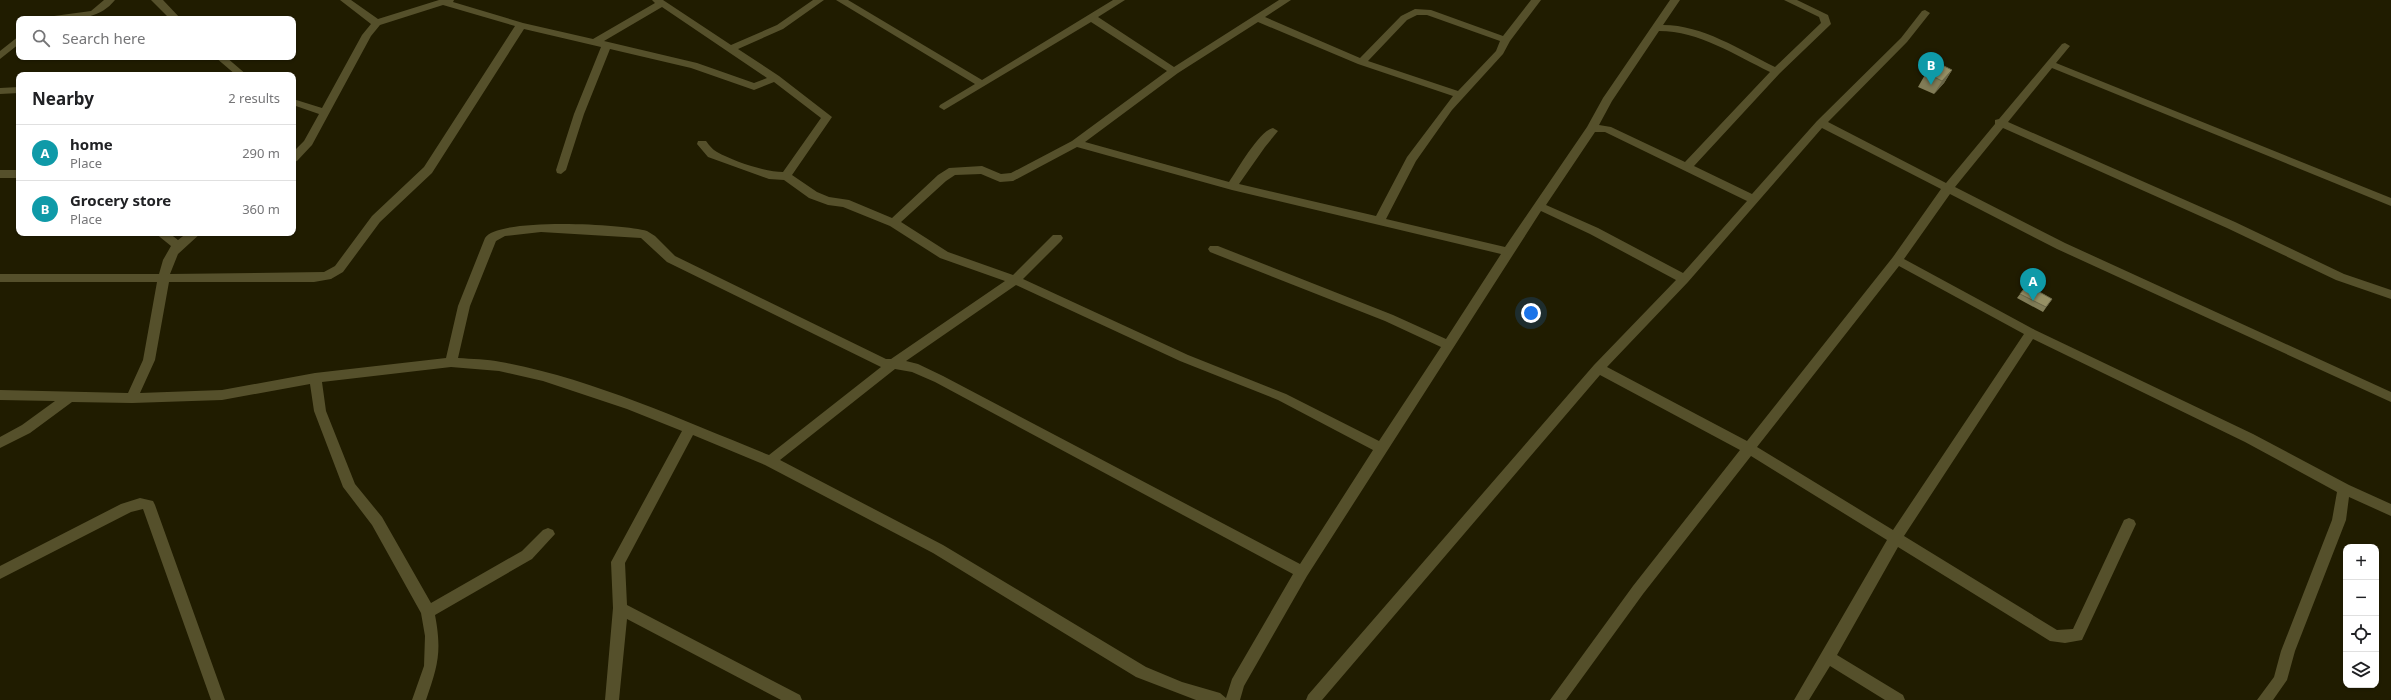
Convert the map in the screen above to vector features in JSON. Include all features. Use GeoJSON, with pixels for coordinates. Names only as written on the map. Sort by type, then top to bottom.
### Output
{"type":"FeatureCollection","features":[{"type":"Feature","properties":{"kind":"street"},"geometry":{"type":"LineString","coordinates":[[78,16],[94,14],[110,0]]}},
{"type":"Feature","properties":{"kind":"street"},"geometry":{"type":"LineString","coordinates":[[156,0],[164,4],[169,14],[172,16]]}},
{"type":"Feature","properties":{"kind":"street"},"geometry":{"type":"LineString","coordinates":[[345,0],[377,23]]}},
{"type":"Feature","properties":{"kind":"street"},"geometry":{"type":"LineString","coordinates":[[730,49],[780,27],[819,0]]}},
{"type":"Feature","properties":{"kind":"street"},"geometry":{"type":"LineString","coordinates":[[841,0],[982,84]]}},
{"type":"Feature","properties":{"kind":"street"},"geometry":{"type":"LineString","coordinates":[[944,107],[1120,0]]}},
{"type":"Feature","properties":{"kind":"street"},"geometry":{"type":"LineString","coordinates":[[894,223],[942,178],[953,171],[982,170],[1007,178],[1021,174],[1076,143],[1174,71],[1286,0]]}},
{"type":"Feature","properties":{"kind":"street"},"geometry":{"type":"LineString","coordinates":[[1379,221],[1411,160],[1459,95],[1500,52],[1505,40],[1536,0]]}},
{"type":"Feature","properties":{"kind":"street"},"geometry":{"type":"LineString","coordinates":[[1233,700],[1237,684],[1302,572],[1508,252],[1592,128],[1607,100],[1675,0]]}},
{"type":"Feature","properties":{"kind":"street"},"geometry":{"type":"LineString","coordinates":[[1687,168],[1776,71],[1826,24],[1823,15],[1789,0]]}},
{"type":"Feature","properties":{"kind":"street"},"geometry":{"type":"LineString","coordinates":[[296,155],[308,143],[367,35],[377,23],[447,1],[521,25],[593,43],[694,65],[754,87],[775,78]]}},
{"type":"Feature","properties":{"kind":"street"},"geometry":{"type":"LineString","coordinates":[[593,43],[660,2],[775,78],[827,117],[786,176]]}},
{"type":"Feature","properties":{"kind":"street"},"geometry":{"type":"LineString","coordinates":[[1361,62],[1404,18],[1415,12],[1428,12],[1505,40]]}},
{"type":"Feature","properties":{"kind":"street"},"geometry":{"type":"LineString","coordinates":[[1313,700],[1598,368],[1684,279],[1755,200],[1821,123],[1904,40],[1925,13]]}},
{"type":"Feature","properties":{"kind":"street"},"geometry":{"type":"LineString","coordinates":[[1091,17],[1174,71]]}},
{"type":"Feature","properties":{"kind":"street"},"geometry":{"type":"LineString","coordinates":[[1258,18],[1361,62],[1459,95]]}},
{"type":"Feature","properties":{"kind":"street"},"geometry":{"type":"LineString","coordinates":[[0,278],[314,278],[327,276],[340,269],[376,219],[428,170],[521,25]]}},
{"type":"Feature","properties":{"kind":"street"},"geometry":{"type":"LineString","coordinates":[[1657,28],[1670,26],[1688,30],[1776,71]]}},
{"type":"Feature","properties":{"kind":"street"},"geometry":{"type":"LineString","coordinates":[[2,52],[16,40]]}},
{"type":"Feature","properties":{"kind":"street"},"geometry":{"type":"LineString","coordinates":[[561,170],[579,114],[606,46]]}},
{"type":"Feature","properties":{"kind":"street"},"geometry":{"type":"LineString","coordinates":[[1557,700],[1638,590],[1897,260],[1948,188],[2000,122],[2065,46]]}},
{"type":"Feature","properties":{"kind":"street"},"geometry":{"type":"LineString","coordinates":[[224,60],[238,72]]}},
{"type":"Feature","properties":{"kind":"street"},"geometry":{"type":"LineString","coordinates":[[2050,64],[2391,202]]}},
{"type":"Feature","properties":{"kind":"street"},"geometry":{"type":"LineString","coordinates":[[0,91],[16,90]]}},
{"type":"Feature","properties":{"kind":"street"},"geometry":{"type":"LineString","coordinates":[[296,103],[324,112]]}},
{"type":"Feature","properties":{"kind":"street"},"geometry":{"type":"LineString","coordinates":[[2000,122],[2231,225],[2340,277],[2391,295]]}},
{"type":"Feature","properties":{"kind":"street"},"geometry":{"type":"LineString","coordinates":[[1821,123],[1948,188],[2193,308],[2391,396]]}},
{"type":"Feature","properties":{"kind":"street"},"geometry":{"type":"LineString","coordinates":[[1592,128],[1607,129],[1755,200]]}},
{"type":"Feature","properties":{"kind":"street"},"geometry":{"type":"LineString","coordinates":[[1232,186],[1261,144],[1273,131]]}},
{"type":"Feature","properties":{"kind":"street"},"geometry":{"type":"LineString","coordinates":[[1076,143],[1232,186],[1508,252]]}},
{"type":"Feature","properties":{"kind":"street"},"geometry":{"type":"LineString","coordinates":[[702,144],[712,154],[724,160],[772,176],[786,176],[813,194],[828,201],[845,203],[894,223],[944,255],[1015,280],[1184,358],[1282,397],[1381,448]]}},
{"type":"Feature","properties":{"kind":"street"},"geometry":{"type":"LineString","coordinates":[[2,176],[16,174]]}},
{"type":"Feature","properties":{"kind":"street"},"geometry":{"type":"LineString","coordinates":[[1539,206],[1573,220],[1684,279]]}},
{"type":"Feature","properties":{"kind":"street"},"geometry":{"type":"LineString","coordinates":[[451,362],[464,306],[491,238],[500,233],[509,231],[571,228],[643,234],[649,236],[661,251],[671,259],[890,366],[909,366],[939,379],[1302,572]]}},
{"type":"Feature","properties":{"kind":"street"},"geometry":{"type":"LineString","coordinates":[[165,236],[177,245]]}},
{"type":"Feature","properties":{"kind":"street"},"geometry":{"type":"LineString","coordinates":[[132,398],[150,360],[164,278],[171,253],[177,245],[190,236]]}},
{"type":"Feature","properties":{"kind":"street"},"geometry":{"type":"LineString","coordinates":[[770,461],[890,366],[1015,280],[1057,238]]}},
{"type":"Feature","properties":{"kind":"street"},"geometry":{"type":"LineString","coordinates":[[1214,250],[1390,318],[1448,345]]}},
{"type":"Feature","properties":{"kind":"street"},"geometry":{"type":"LineString","coordinates":[[1897,260],[2031,333],[2249,438],[2344,489],[2391,510]]}},
{"type":"Feature","properties":{"kind":"street"},"geometry":{"type":"LineString","coordinates":[[1801,700],[1828,657],[1896,537],[2031,333]]}},
{"type":"Feature","properties":{"kind":"street"},"geometry":{"type":"LineString","coordinates":[[0,395],[68,398],[132,398],[222,395],[315,378],[451,362],[499,366],[543,376],[630,405],[770,461],[938,549],[1141,672],[1181,689],[1220,700]]}},
{"type":"Feature","properties":{"kind":"street"},"geometry":{"type":"LineString","coordinates":[[1598,368],[1748,448],[1896,537],[2055,636],[2065,637],[2077,635],[2129,524]]}},
{"type":"Feature","properties":{"kind":"street"},"geometry":{"type":"LineString","coordinates":[[315,378],[320,411],[350,487],[376,521],[428,612],[432,636],[431,666],[419,700]]}},
{"type":"Feature","properties":{"kind":"street"},"geometry":{"type":"LineString","coordinates":[[0,442],[26,429],[68,398]]}},
{"type":"Feature","properties":{"kind":"street"},"geometry":{"type":"LineString","coordinates":[[612,700],[620,608],[620,588],[616,578],[618,562],[690,429]]}},
{"type":"Feature","properties":{"kind":"street"},"geometry":{"type":"LineString","coordinates":[[2264,700],[2280,680],[2288,651],[2339,520],[2344,489]]}},
{"type":"Feature","properties":{"kind":"street"},"geometry":{"type":"LineString","coordinates":[[0,573],[126,508],[137,503],[148,505],[218,700]]}},
{"type":"Feature","properties":{"kind":"street"},"geometry":{"type":"LineString","coordinates":[[428,612],[527,555],[548,534]]}},
{"type":"Feature","properties":{"kind":"street"},"geometry":{"type":"LineString","coordinates":[[620,608],[795,700]]}},
{"type":"Feature","properties":{"kind":"street"},"geometry":{"type":"LineString","coordinates":[[1828,657],[1898,700]]}},
{"type":"Feature","properties":{"kind":"building"},"geometry":{"type":"Polygon","coordinates":[[[1936,62],[1952,70],[1942,81],[1926,73],[1936,62]]]}},
{"type":"Feature","properties":{"kind":"building"},"geometry":{"type":"Polygon","coordinates":[[[2027,285],[2052,299],[2046,307],[2020,294],[2027,285]]]}},
{"type":"Feature","properties":{"kind":"place","name":"Grocery store"},"geometry":{"type":"Point","coordinates":[1931,85]}},
{"type":"Feature","properties":{"kind":"place","name":"home"},"geometry":{"type":"Point","coordinates":[2033,301]}}]}
